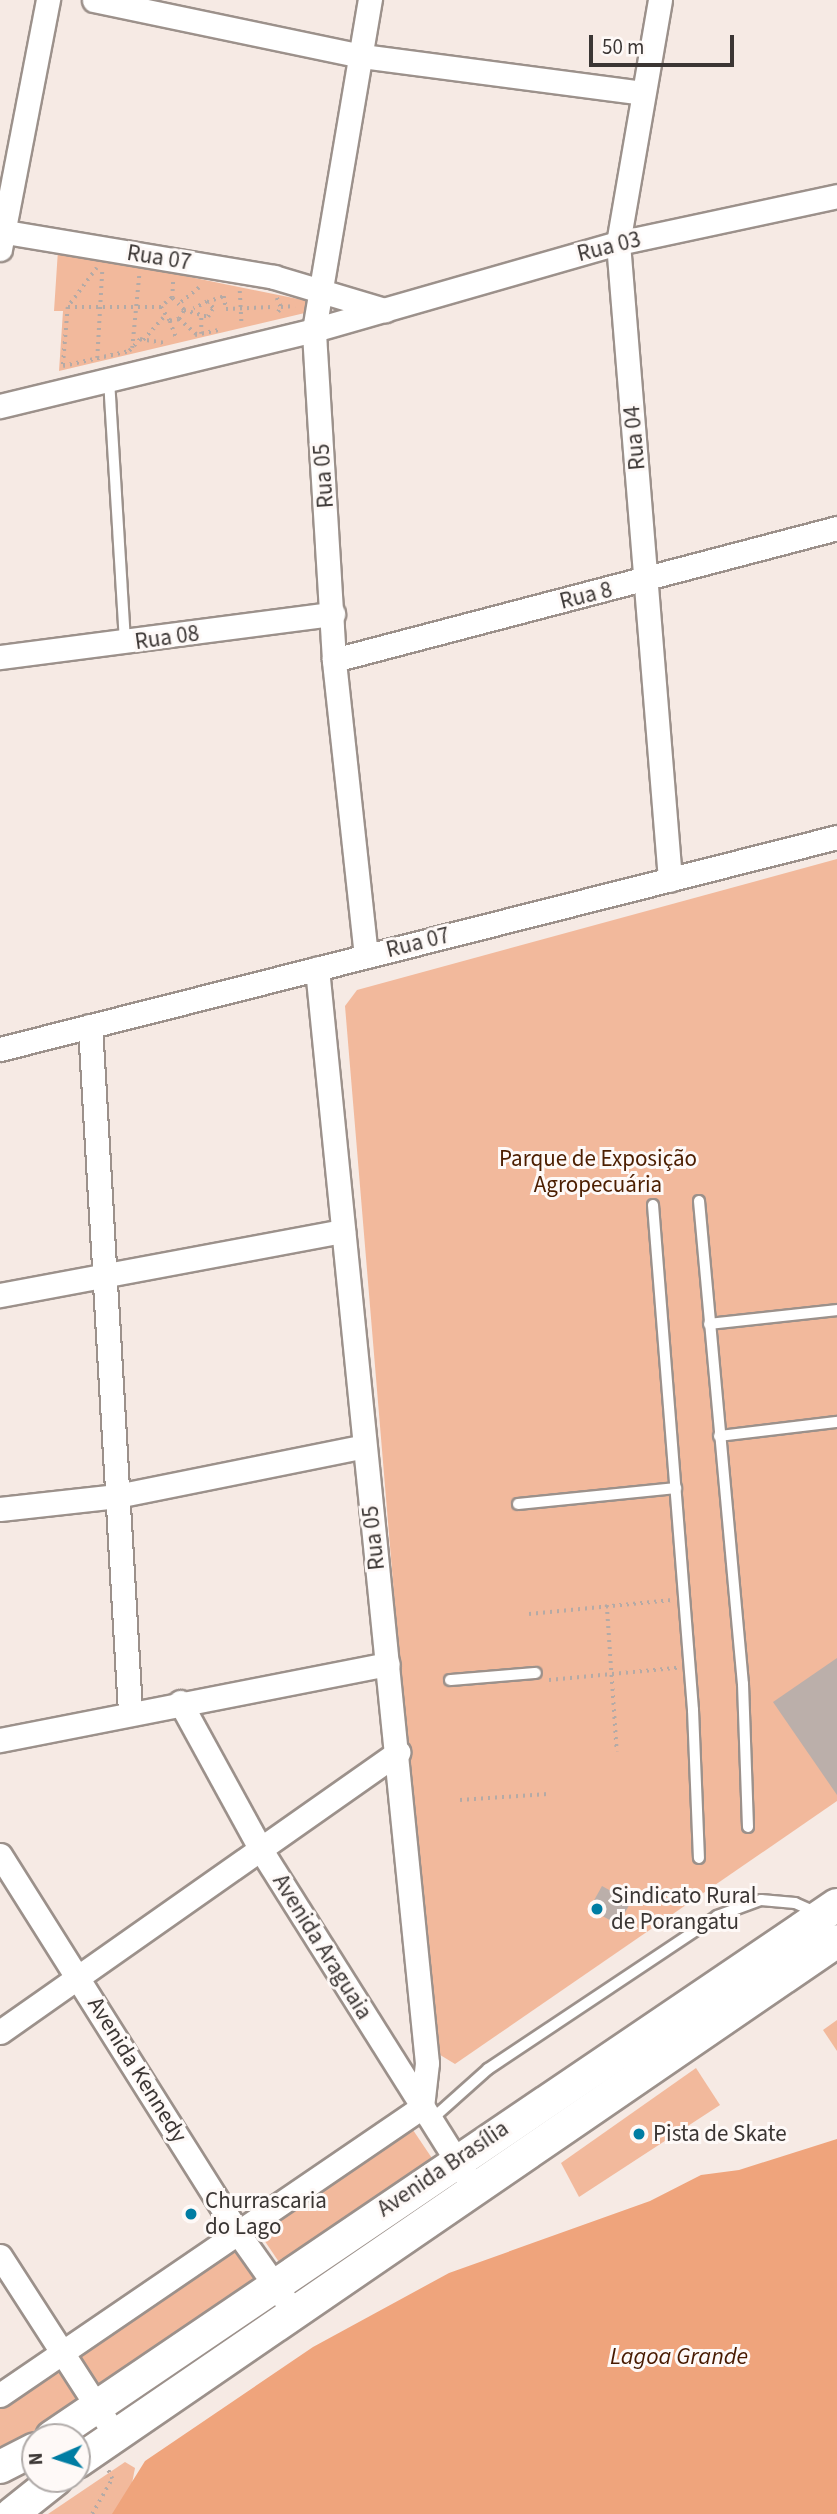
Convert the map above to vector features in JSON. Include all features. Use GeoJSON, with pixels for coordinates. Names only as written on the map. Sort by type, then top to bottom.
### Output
{"type":"FeatureCollection","features":[{"type":"Feature","properties":{"kind":"main road","name":"Avenida Brasília"},"geometry":{"type":"LineString","coordinates":[[91,2451],[474,2187],[719,2003],[833,1922]]}},
{"type":"Feature","properties":{"kind":"main road","name":"Avenida Brasília"},"geometry":{"type":"LineString","coordinates":[[72,2423],[456,2160],[719,2003]]}},
{"type":"Feature","properties":{"kind":"main road"},"geometry":{"type":"LineString","coordinates":[[0,2468],[21,2457]]}},
{"type":"Feature","properties":{"kind":"main road"},"geometry":{"type":"LineString","coordinates":[[12,2514],[38,2493]]}},
{"type":"Feature","properties":{"kind":"street"},"geometry":{"type":"LineString","coordinates":[[1,237],[48,0]]}},
{"type":"Feature","properties":{"kind":"street"},"geometry":{"type":"LineString","coordinates":[[94,0],[362,56],[643,93]]}},
{"type":"Feature","properties":{"kind":"street","name":"Rua 05"},"geometry":{"type":"LineString","coordinates":[[366,956],[334,660],[314,330],[308,301],[362,56],[370,0]]}},
{"type":"Feature","properties":{"kind":"street","name":"Rua 04"},"geometry":{"type":"LineString","coordinates":[[660,0],[618,243],[648,580],[670,880]]}},
{"type":"Feature","properties":{"kind":"street","name":"Rua 03"},"geometry":{"type":"LineString","coordinates":[[0,406],[314,330],[618,243],[837,196]]}},
{"type":"Feature","properties":{"kind":"street","name":"Rua 07"},"geometry":{"type":"LineString","coordinates":[[1,237],[308,301]]}},
{"type":"Feature","properties":{"kind":"street"},"geometry":{"type":"LineString","coordinates":[[308,301],[385,310]]}},
{"type":"Feature","properties":{"kind":"street","name":"Rua 8"},"geometry":{"type":"LineString","coordinates":[[334,660],[648,580],[837,528]]}},
{"type":"Feature","properties":{"kind":"street","name":"Rua 08"},"geometry":{"type":"LineString","coordinates":[[0,657],[126,644],[333,614]]}},
{"type":"Feature","properties":{"kind":"street","name":"Rua 07"},"geometry":{"type":"LineString","coordinates":[[0,1049],[837,837]]}},
{"type":"Feature","properties":{"kind":"street","name":"Rua 05"},"geometry":{"type":"LineString","coordinates":[[317,969],[364,1446],[398,1752],[427,2063],[426,2113]]}},
{"type":"Feature","properties":{"kind":"street"},"geometry":{"type":"LineString","coordinates":[[90,1026],[102,1276],[130,1712]]}},
{"type":"Feature","properties":{"kind":"street"},"geometry":{"type":"LineString","coordinates":[[0,1295],[343,1231]]}},
{"type":"Feature","properties":{"kind":"street"},"geometry":{"type":"LineString","coordinates":[[0,1509],[117,1496],[364,1446]]}},
{"type":"Feature","properties":{"kind":"street"},"geometry":{"type":"LineString","coordinates":[[0,1740],[180,1702],[388,1664]]}},
{"type":"Feature","properties":{"kind":"street","name":"Avenida Araguaia"},"geometry":{"type":"LineString","coordinates":[[180,1702],[261,1850],[474,2187]]}},
{"type":"Feature","properties":{"kind":"street"},"geometry":{"type":"LineString","coordinates":[[0,2032],[80,1980],[398,1752]]}},
{"type":"Feature","properties":{"kind":"street","name":"Avenida Kennedy"},"geometry":{"type":"LineString","coordinates":[[0,1855],[238,2233],[294,2312]]}},
{"type":"Feature","properties":{"kind":"street"},"geometry":{"type":"LineString","coordinates":[[0,2395],[238,2233],[426,2113]]}},
{"type":"Feature","properties":{"kind":"street"},"geometry":{"type":"LineString","coordinates":[[0,2256],[94,2408],[114,2433]]}},
{"type":"Feature","properties":{"kind":"lane"},"geometry":{"type":"LineString","coordinates":[[109,380],[126,644]]}},
{"type":"Feature","properties":{"kind":"lane"},"geometry":{"type":"LineString","coordinates":[[699,1201],[743,1684],[748,1827]]}},
{"type":"Feature","properties":{"kind":"lane"},"geometry":{"type":"LineString","coordinates":[[653,1205],[690,1667],[699,1858]]}},
{"type":"Feature","properties":{"kind":"lane"},"geometry":{"type":"LineString","coordinates":[[709,1324],[837,1310]]}},
{"type":"Feature","properties":{"kind":"lane"},"geometry":{"type":"LineString","coordinates":[[719,1436],[837,1422]]}},
{"type":"Feature","properties":{"kind":"lane"},"geometry":{"type":"LineString","coordinates":[[518,1504],[676,1488]]}},
{"type":"Feature","properties":{"kind":"lane"},"geometry":{"type":"LineString","coordinates":[[450,1680],[536,1677]]}},
{"type":"Feature","properties":{"kind":"lane"},"geometry":{"type":"LineString","coordinates":[[426,2113],[717,1916],[761,1900],[795,1903],[833,1922]]}},
{"type":"Feature","properties":{"kind":"path"},"geometry":{"type":"LineString","coordinates":[[97,358],[103,261],[68,307],[63,366],[97,358],[131,350],[143,341],[164,317]]}},
{"type":"Feature","properties":{"kind":"path"},"geometry":{"type":"LineString","coordinates":[[131,350],[139,268]]}},
{"type":"Feature","properties":{"kind":"path"},"geometry":{"type":"LineString","coordinates":[[68,307],[162,307],[172,298],[173,275]]}},
{"type":"Feature","properties":{"kind":"path"},"geometry":{"type":"LineString","coordinates":[[181,303],[204,283]]}},
{"type":"Feature","properties":{"kind":"path"},"geometry":{"type":"LineString","coordinates":[[240,289],[242,324]]}},
{"type":"Feature","properties":{"kind":"path"},"geometry":{"type":"LineString","coordinates":[[184,310],[194,309],[225,296],[226,309]]}},
{"type":"Feature","properties":{"kind":"path"},"geometry":{"type":"LineString","coordinates":[[281,307],[276,297],[308,301]]}},
{"type":"Feature","properties":{"kind":"path"},"geometry":{"type":"LineString","coordinates":[[172,298],[181,303],[184,310]]}},
{"type":"Feature","properties":{"kind":"path"},"geometry":{"type":"LineString","coordinates":[[278,312],[281,307],[308,301]]}},
{"type":"Feature","properties":{"kind":"path"},"geometry":{"type":"LineString","coordinates":[[272,307],[278,312],[277,316],[308,301]]}},
{"type":"Feature","properties":{"kind":"path"},"geometry":{"type":"LineString","coordinates":[[207,302],[213,308],[226,309],[272,307],[278,302]]}},
{"type":"Feature","properties":{"kind":"path"},"geometry":{"type":"LineString","coordinates":[[162,307],[164,317],[170,321],[177,340]]}},
{"type":"Feature","properties":{"kind":"path"},"geometry":{"type":"LineString","coordinates":[[201,317],[208,317],[213,308]]}},
{"type":"Feature","properties":{"kind":"path"},"geometry":{"type":"LineString","coordinates":[[194,309],[201,317],[199,334]]}},
{"type":"Feature","properties":{"kind":"path"},"geometry":{"type":"LineString","coordinates":[[170,321],[179,319],[184,310]]}},
{"type":"Feature","properties":{"kind":"path"},"geometry":{"type":"LineString","coordinates":[[179,319],[199,334]]}},
{"type":"Feature","properties":{"kind":"path"},"geometry":{"type":"LineString","coordinates":[[232,326],[254,321]]}},
{"type":"Feature","properties":{"kind":"path"},"geometry":{"type":"LineString","coordinates":[[143,341],[155,345],[221,329]]}},
{"type":"Feature","properties":{"kind":"path"},"geometry":{"type":"LineString","coordinates":[[529,1614],[684,1599]]}},
{"type":"Feature","properties":{"kind":"path"},"geometry":{"type":"LineString","coordinates":[[607,1605],[617,1752]]}},
{"type":"Feature","properties":{"kind":"path"},"geometry":{"type":"LineString","coordinates":[[536,1677],[611,1675],[690,1667]]}},
{"type":"Feature","properties":{"kind":"path"},"geometry":{"type":"LineString","coordinates":[[460,1800],[548,1794]]}},
{"type":"Feature","properties":{"kind":"path"},"geometry":{"type":"LineString","coordinates":[[92,2514],[109,2488],[109,2471]]}},
{"type":"Feature","properties":{"kind":"green space"},"geometry":{"type":"Polygon","coordinates":[[[58,250],[308,301],[309,312],[59,371],[63,311],[54,311],[58,250]]]}},
{"type":"Feature","properties":{"kind":"green space","name":"Parque de Exposição Agropecuária"},"geometry":{"type":"Polygon","coordinates":[[[837,859],[837,1801],[455,2064],[432,2050],[345,1006],[357,990],[837,859]]]}},
{"type":"Feature","properties":{"kind":"green space"},"geometry":{"type":"Polygon","coordinates":[[[837,2020],[837,2051],[823,2030],[837,2020]]]}},
{"type":"Feature","properties":{"kind":"green space","name":"Pista de Skate"},"geometry":{"type":"Polygon","coordinates":[[[696,2068],[720,2105],[579,2197],[561,2163],[696,2068]]]}},
{"type":"Feature","properties":{"kind":"green space"},"geometry":{"type":"Polygon","coordinates":[[[411,2127],[433,2160],[280,2264],[258,2230],[411,2127]]]}},
{"type":"Feature","properties":{"kind":"green space"},"geometry":{"type":"Polygon","coordinates":[[[238,2245],[262,2282],[97,2389],[73,2352],[238,2245]]]}},
{"type":"Feature","properties":{"kind":"green space"},"geometry":{"type":"Polygon","coordinates":[[[58,2371],[80,2405],[56,2423],[21,2423],[21,2443],[0,2450],[0,2408],[58,2371]]]}},
{"type":"Feature","properties":{"kind":"green space"},"geometry":{"type":"Polygon","coordinates":[[[125,2462],[135,2468],[126,2514],[48,2514],[79,2493],[91,2493],[91,2485],[125,2462]]]}},
{"type":"Feature","properties":{"kind":"water","name":"Lagoa Grande"},"geometry":{"type":"Polygon","coordinates":[[[837,2139],[837,2514],[112,2514],[145,2461],[313,2347],[449,2273],[650,2201],[701,2175],[739,2170],[837,2139]]]}},
{"type":"Feature","properties":{"kind":"building"},"geometry":{"type":"Polygon","coordinates":[[[837,1658],[837,1795],[773,1702],[837,1658]]]}},
{"type":"Feature","properties":{"kind":"building"},"geometry":{"type":"Polygon","coordinates":[[[602,1886],[631,1902],[618,1925],[589,1909],[602,1886]]]}},
{"type":"Feature","properties":{"kind":"place","name":"Sindicato Rural de Porangatu"},"geometry":{"type":"Point","coordinates":[597,1909]}},
{"type":"Feature","properties":{"kind":"place","name":"Pista de Skate"},"geometry":{"type":"Point","coordinates":[639,2134]}},
{"type":"Feature","properties":{"kind":"place","name":"Churrascaria do Lago"},"geometry":{"type":"Point","coordinates":[191,2214]}}]}
